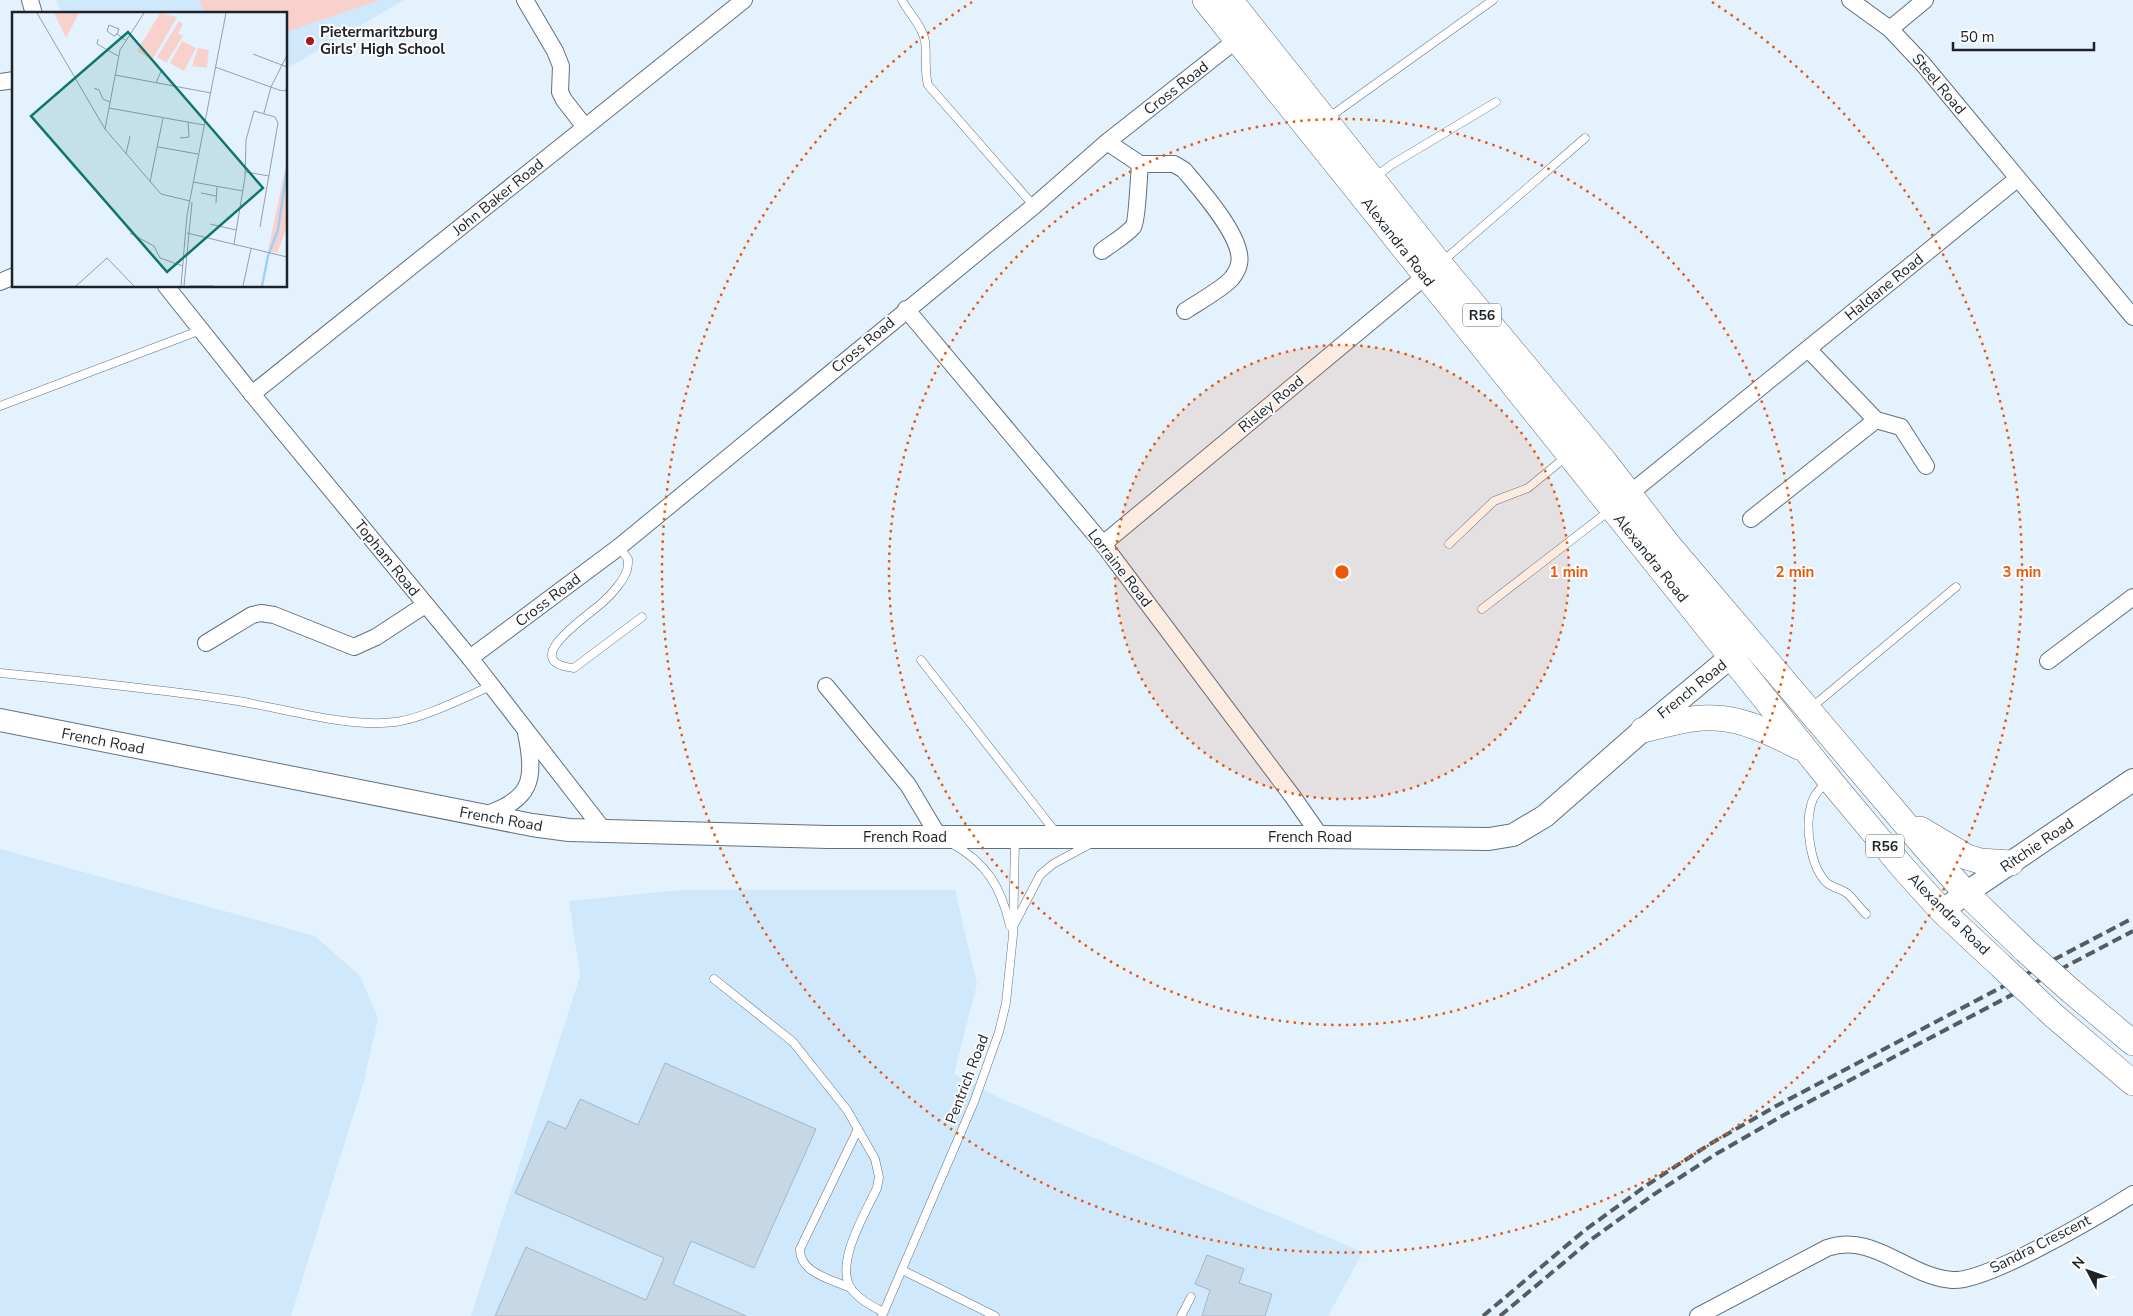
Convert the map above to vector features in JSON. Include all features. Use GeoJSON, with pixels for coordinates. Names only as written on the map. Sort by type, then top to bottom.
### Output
{"type":"FeatureCollection","features":[{"type":"Feature","properties":{"kind":"main road","name":"Alexandra Road"},"geometry":{"type":"LineString","coordinates":[[1205,0],[1245,33],[1432,270],[1605,462],[1621,502],[1731,658],[1829,780],[1904,869],[1942,912],[2053,1015],[2133,1083]]}},
{"type":"Feature","properties":{"kind":"main road","name":"Alexandra Road"},"geometry":{"type":"LineString","coordinates":[[1230,0],[1245,33]]}},
{"type":"Feature","properties":{"kind":"main road","name":"Alexandra Road"},"geometry":{"type":"LineString","coordinates":[[1318,126],[1373,179],[1432,270],[1505,374],[1568,454],[1667,543],[1966,893],[2025,950],[2133,1043]]}},
{"type":"Feature","properties":{"kind":"main road"},"geometry":{"type":"LineString","coordinates":[[1643,730],[1686,721],[1714,718],[1750,725],[1774,734],[1806,750]]}},
{"type":"Feature","properties":{"kind":"main road"},"geometry":{"type":"LineString","coordinates":[[1904,822],[1928,833],[1966,857],[1980,861],[2011,863]]}},
{"type":"Feature","properties":{"kind":"street"},"geometry":{"type":"LineString","coordinates":[[525,0],[558,58],[560,66],[560,92],[585,127]]}},
{"type":"Feature","properties":{"kind":"street","name":"John Baker Road"},"geometry":{"type":"LineString","coordinates":[[252,394],[744,0]]}},
{"type":"Feature","properties":{"kind":"street","name":"Steel Road"},"geometry":{"type":"LineString","coordinates":[[1850,0],[1890,29],[1923,64],[2017,179]]}},
{"type":"Feature","properties":{"kind":"street"},"geometry":{"type":"LineString","coordinates":[[1890,29],[1925,0]]}},
{"type":"Feature","properties":{"kind":"street","name":"Cross Road"},"geometry":{"type":"LineString","coordinates":[[470,658],[619,547],[906,309],[1034,206],[1106,142],[1245,33]]}},
{"type":"Feature","properties":{"kind":"street"},"geometry":{"type":"LineString","coordinates":[[1106,142],[1140,164],[1174,164],[1184,170],[1230,230],[1239,254],[1239,264],[1230,280],[1185,311]]}},
{"type":"Feature","properties":{"kind":"street"},"geometry":{"type":"LineString","coordinates":[[1102,251],[1133,226],[1137,218],[1136,196],[1140,164]]}},
{"type":"Feature","properties":{"kind":"street"},"geometry":{"type":"LineString","coordinates":[[2017,179],[2133,317]]}},
{"type":"Feature","properties":{"kind":"street","name":"Haldane Road"},"geometry":{"type":"LineString","coordinates":[[1621,502],[2017,179]]}},
{"type":"Feature","properties":{"kind":"street","name":"Risley Road"},"geometry":{"type":"LineString","coordinates":[[1103,544],[1432,270]]}},
{"type":"Feature","properties":{"kind":"street"},"geometry":{"type":"LineString","coordinates":[[0,282],[12,277]]}},
{"type":"Feature","properties":{"kind":"street","name":"Topham Road"},"geometry":{"type":"LineString","coordinates":[[168,288],[252,394],[470,658],[605,832]]}},
{"type":"Feature","properties":{"kind":"street","name":"Lorraine Road"},"geometry":{"type":"LineString","coordinates":[[906,309],[1103,544],[1321,837]]}},
{"type":"Feature","properties":{"kind":"street"},"geometry":{"type":"LineString","coordinates":[[1808,349],[1876,420],[1901,427],[1926,466]]}},
{"type":"Feature","properties":{"kind":"street"},"geometry":{"type":"LineString","coordinates":[[1751,519],[1876,420]]}},
{"type":"Feature","properties":{"kind":"street"},"geometry":{"type":"LineString","coordinates":[[2048,661],[2133,597]]}},
{"type":"Feature","properties":{"kind":"street"},"geometry":{"type":"LineString","coordinates":[[206,643],[252,615],[261,614],[274,616],[354,647],[376,637],[425,604]]}},
{"type":"Feature","properties":{"kind":"street","name":"French Road"},"geometry":{"type":"LineString","coordinates":[[0,720],[532,826],[605,832],[828,837],[1015,838],[1108,836],[1489,839],[1513,835],[1545,816],[1643,730],[1750,641]]}},
{"type":"Feature","properties":{"kind":"street"},"geometry":{"type":"LineString","coordinates":[[826,686],[908,785],[939,837]]}},
{"type":"Feature","properties":{"kind":"street"},"geometry":{"type":"LineString","coordinates":[[481,816],[509,806],[517,799],[527,784],[531,761],[525,730]]}},
{"type":"Feature","properties":{"kind":"street","name":"Ritchie Road"},"geometry":{"type":"LineString","coordinates":[[1942,912],[1966,893],[2133,780]]}},
{"type":"Feature","properties":{"kind":"street","name":"Sandra Crescent"},"geometry":{"type":"LineString","coordinates":[[1698,1316],[1840,1243],[1866,1246],[1922,1273],[1940,1278],[1955,1280],[1972,1276],[1994,1269],[2062,1236],[2133,1194]]}},
{"type":"Feature","properties":{"kind":"lane"},"geometry":{"type":"LineString","coordinates":[[902,0],[920,28],[925,42],[925,72],[928,85],[1034,206]]}},
{"type":"Feature","properties":{"kind":"lane"},"geometry":{"type":"LineString","coordinates":[[1318,126],[1493,0]]}},
{"type":"Feature","properties":{"kind":"lane"},"geometry":{"type":"LineString","coordinates":[[1373,179],[1391,165],[1496,102]]}},
{"type":"Feature","properties":{"kind":"lane"},"geometry":{"type":"LineString","coordinates":[[1432,270],[1585,138]]}},
{"type":"Feature","properties":{"kind":"lane"},"geometry":{"type":"LineString","coordinates":[[0,406],[201,330]]}},
{"type":"Feature","properties":{"kind":"lane"},"geometry":{"type":"LineString","coordinates":[[1449,544],[1494,501],[1528,488],[1568,454]]}},
{"type":"Feature","properties":{"kind":"lane"},"geometry":{"type":"LineString","coordinates":[[1482,608],[1621,502]]}},
{"type":"Feature","properties":{"kind":"lane"},"geometry":{"type":"LineString","coordinates":[[619,547],[628,559],[628,570],[605,601],[556,643],[552,653],[555,661],[562,667],[574,668],[642,617]]}},
{"type":"Feature","properties":{"kind":"lane"},"geometry":{"type":"LineString","coordinates":[[1808,709],[1956,587]]}},
{"type":"Feature","properties":{"kind":"lane"},"geometry":{"type":"LineString","coordinates":[[922,660],[1060,837]]}},
{"type":"Feature","properties":{"kind":"lane"},"geometry":{"type":"LineString","coordinates":[[0,673],[236,701],[346,721],[374,722],[396,722],[416,717],[491,686]]}},
{"type":"Feature","properties":{"kind":"lane"},"geometry":{"type":"LineString","coordinates":[[1829,780],[1816,792],[1811,804],[1808,819],[1810,846],[1818,870],[1827,883],[1847,893],[1866,914]]}},
{"type":"Feature","properties":{"kind":"lane"},"geometry":{"type":"LineString","coordinates":[[1013,926],[1040,876],[1067,855],[1108,836]]}},
{"type":"Feature","properties":{"kind":"lane"},"geometry":{"type":"LineString","coordinates":[[939,837],[963,850],[990,875],[1000,890],[1012,935]]}},
{"type":"Feature","properties":{"kind":"lane","name":"Pentrich Road"},"geometry":{"type":"LineString","coordinates":[[882,1314],[989,1064],[999,1032],[1006,1003],[1013,926],[1015,838]]}},
{"type":"Feature","properties":{"kind":"lane"},"geometry":{"type":"LineString","coordinates":[[714,979],[792,1042],[847,1110],[875,1159],[879,1177],[877,1188],[848,1253],[845,1270],[851,1288],[859,1298],[882,1314]]}},
{"type":"Feature","properties":{"kind":"lane"},"geometry":{"type":"LineString","coordinates":[[851,1288],[809,1269],[800,1256],[800,1249],[858,1129]]}},
{"type":"Feature","properties":{"kind":"lane"},"geometry":{"type":"LineString","coordinates":[[902,1270],[995,1316]]}},
{"type":"Feature","properties":{"kind":"lane"},"geometry":{"type":"LineString","coordinates":[[1181,1316],[1191,1296]]}},
{"type":"Feature","properties":{"kind":"shaded area","name":"Pietermaritzburg Girls' High School"},"geometry":{"type":"Polygon","coordinates":[[[57,0],[404,0],[288,68],[288,12],[60,12],[57,0]]]}},
{"type":"Feature","properties":{"kind":"shaded area"},"geometry":{"type":"Polygon","coordinates":[[[200,0],[380,0],[288,31],[288,12],[203,12],[200,0]]]}},
{"type":"Feature","properties":{"kind":"shaded area"},"geometry":{"type":"Polygon","coordinates":[[[0,849],[315,936],[360,976],[378,1018],[364,1081],[291,1316],[0,1316],[0,849]]]}},
{"type":"Feature","properties":{"kind":"shaded area"},"geometry":{"type":"Polygon","coordinates":[[[681,890],[955,890],[977,984],[954,1074],[1000,1098],[1363,1252],[1328,1316],[471,1316],[580,976],[569,901],[681,890]]]}},
{"type":"Feature","properties":{"kind":"building"},"geometry":{"type":"Polygon","coordinates":[[[665,1063],[816,1129],[754,1268],[691,1241],[673,1284],[746,1316],[495,1316],[526,1247],[646,1300],[664,1258],[515,1193],[548,1121],[566,1129],[580,1099],[638,1125],[665,1063]]]}},
{"type":"Feature","properties":{"kind":"building"},"geometry":{"type":"Polygon","coordinates":[[[1207,1255],[1244,1269],[1239,1283],[1272,1294],[1265,1316],[1202,1316],[1210,1290],[1195,1284],[1207,1255]]]}},
{"type":"Feature","properties":{"kind":"railway"},"geometry":{"type":"LineString","coordinates":[[1483,1316],[1585,1230],[1647,1185],[1710,1144],[1776,1106],[2133,918]]}},
{"type":"Feature","properties":{"kind":"railway"},"geometry":{"type":"LineString","coordinates":[[1500,1316],[1592,1239],[1653,1195],[1716,1154],[1782,1116],[2133,931]]}},
{"type":"Feature","properties":{"kind":"place","name":"Pietermaritzburg Girls' High School"},"geometry":{"type":"Point","coordinates":[310,41]}}]}
